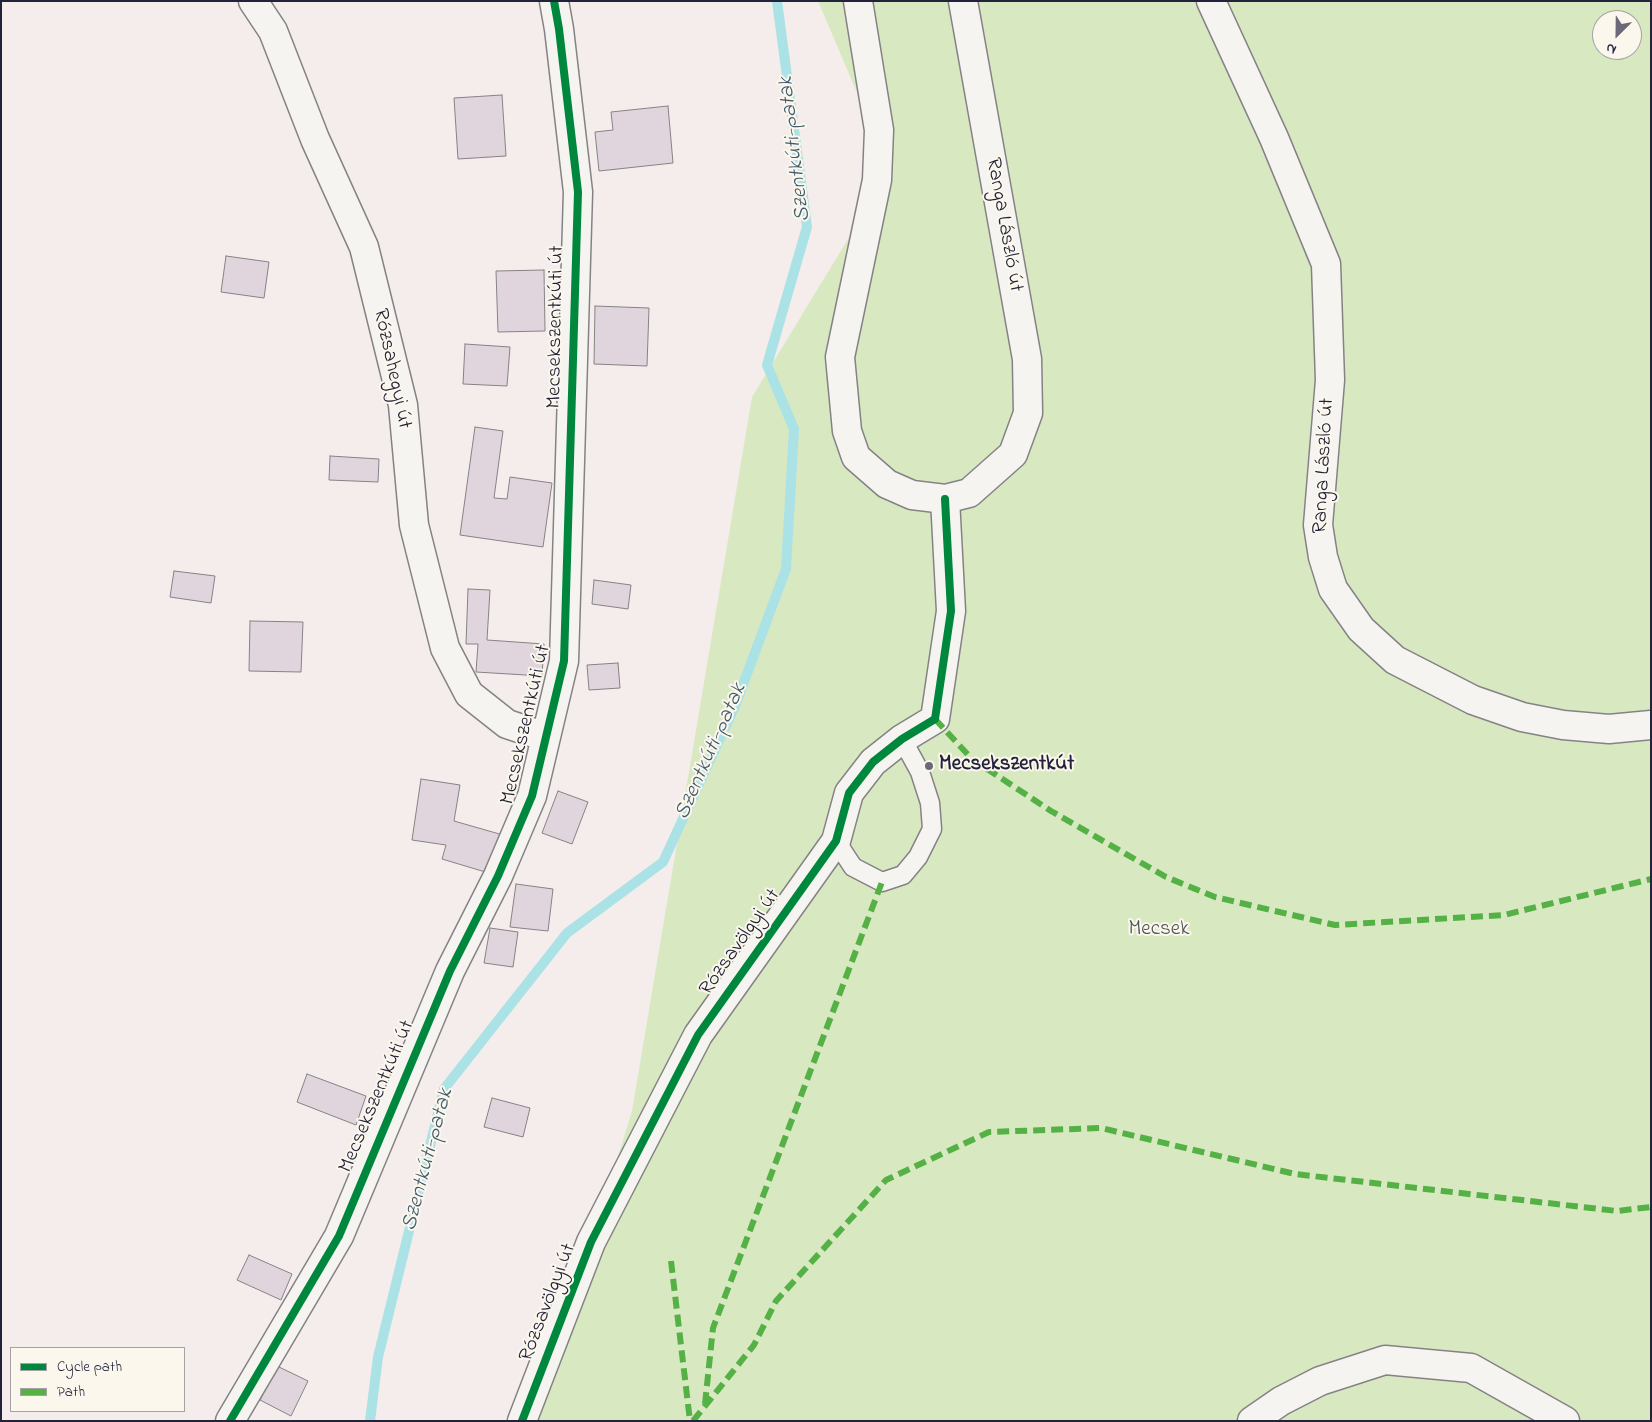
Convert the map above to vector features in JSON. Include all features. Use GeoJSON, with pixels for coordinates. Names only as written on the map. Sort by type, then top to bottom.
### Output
{"type":"FeatureCollection","features":[{"type":"Feature","properties":{"kind":"street","name":"Rózsahegyi út"},"geometry":{"type":"LineString","coordinates":[[253,1],[273,31],[315,139],[364,247],[403,405],[414,525],[445,648],[469,694],[507,724],[546,737]]}},
{"type":"Feature","properties":{"kind":"street","name":"Mecsekszentkúti út"},"geometry":{"type":"LineString","coordinates":[[230,1421],[338,1236],[450,971],[498,876],[532,796],[564,661],[578,192],[560,28],[554,1]]}},
{"type":"Feature","properties":{"kind":"street"},"geometry":{"type":"LineString","coordinates":[[858,1],[878,140],[877,180],[840,357],[847,431],[856,457],[887,484],[912,494],[945,499]]}},
{"type":"Feature","properties":{"kind":"street","name":"Ranga László út"},"geometry":{"type":"LineString","coordinates":[[945,499],[969,493],[1013,454],[1028,413],[1028,359],[963,1]]}},
{"type":"Feature","properties":{"kind":"street","name":"Ranga László út"},"geometry":{"type":"LineString","coordinates":[[1211,1],[1274,138],[1326,264],[1330,380],[1318,525],[1323,557],[1333,589],[1361,629],[1395,660],[1473,700],[1522,716],[1563,725],[1609,729],[1651,725]]}},
{"type":"Feature","properties":{"kind":"street","name":"Rózsavölgyi út"},"geometry":{"type":"LineString","coordinates":[[522,1421],[591,1242],[698,1035],[836,841],[849,793],[873,762],[902,739],[935,719],[951,611],[945,499]]}},
{"type":"Feature","properties":{"kind":"street"},"geometry":{"type":"LineString","coordinates":[[1252,1421],[1281,1401],[1320,1381],[1385,1360],[1472,1368],[1565,1421]]}},
{"type":"Feature","properties":{"kind":"lane"},"geometry":{"type":"LineString","coordinates":[[836,841],[853,867],[882,882],[903,875],[918,857],[932,829],[930,803],[920,772],[902,739]]}},
{"type":"Feature","properties":{"kind":"green space","name":"Mecsek"},"geometry":{"type":"Polygon","coordinates":[[[818,1],[1651,1],[1651,1421],[536,1421],[632,1111],[752,397],[890,170],[818,1]]]}},
{"type":"Feature","properties":{"kind":"building"},"geometry":{"type":"Polygon","coordinates":[[[502,95],[506,156],[458,159],[454,98],[502,95]]]}},
{"type":"Feature","properties":{"kind":"building"},"geometry":{"type":"Polygon","coordinates":[[[668,106],[673,163],[599,171],[595,132],[613,130],[611,112],[668,106]]]}},
{"type":"Feature","properties":{"kind":"building"},"geometry":{"type":"Polygon","coordinates":[[[226,256],[269,262],[264,298],[221,292],[226,256]]]}},
{"type":"Feature","properties":{"kind":"building"},"geometry":{"type":"Polygon","coordinates":[[[544,270],[545,331],[498,332],[496,271],[544,270]]]}},
{"type":"Feature","properties":{"kind":"building"},"geometry":{"type":"Polygon","coordinates":[[[595,306],[649,308],[647,366],[594,364],[595,306]]]}},
{"type":"Feature","properties":{"kind":"building"},"geometry":{"type":"Polygon","coordinates":[[[465,344],[510,347],[507,386],[463,384],[465,344]]]}},
{"type":"Feature","properties":{"kind":"building"},"geometry":{"type":"Polygon","coordinates":[[[475,427],[503,431],[494,498],[507,499],[510,477],[552,483],[543,547],[460,535],[475,427]]]}},
{"type":"Feature","properties":{"kind":"building"},"geometry":{"type":"Polygon","coordinates":[[[330,456],[379,459],[378,482],[329,480],[330,456]]]}},
{"type":"Feature","properties":{"kind":"building"},"geometry":{"type":"Polygon","coordinates":[[[174,571],[215,576],[211,603],[170,597],[174,571]]]}},
{"type":"Feature","properties":{"kind":"building"},"geometry":{"type":"Polygon","coordinates":[[[594,580],[631,585],[628,609],[592,604],[594,580]]]}},
{"type":"Feature","properties":{"kind":"building"},"geometry":{"type":"Polygon","coordinates":[[[468,589],[490,590],[487,640],[544,644],[542,676],[476,672],[478,644],[466,644],[468,589]]]}},
{"type":"Feature","properties":{"kind":"building"},"geometry":{"type":"Polygon","coordinates":[[[250,621],[303,622],[301,672],[249,671],[250,621]]]}},
{"type":"Feature","properties":{"kind":"building"},"geometry":{"type":"Polygon","coordinates":[[[618,663],[620,688],[589,690],[587,665],[618,663]]]}},
{"type":"Feature","properties":{"kind":"building"},"geometry":{"type":"Polygon","coordinates":[[[421,779],[460,785],[454,821],[503,835],[492,874],[442,859],[446,845],[412,840],[421,779]]]}},
{"type":"Feature","properties":{"kind":"building"},"geometry":{"type":"Polygon","coordinates":[[[558,791],[588,802],[572,844],[542,833],[558,791]]]}},
{"type":"Feature","properties":{"kind":"building"},"geometry":{"type":"Polygon","coordinates":[[[516,884],[553,889],[548,931],[510,927],[516,884]]]}},
{"type":"Feature","properties":{"kind":"building"},"geometry":{"type":"Polygon","coordinates":[[[490,928],[518,932],[513,967],[484,963],[490,928]]]}},
{"type":"Feature","properties":{"kind":"building"},"geometry":{"type":"Polygon","coordinates":[[[307,1074],[366,1096],[356,1125],[297,1102],[307,1074]]]}},
{"type":"Feature","properties":{"kind":"building"},"geometry":{"type":"Polygon","coordinates":[[[492,1098],[530,1108],[523,1137],[484,1127],[492,1098]]]}},
{"type":"Feature","properties":{"kind":"building"},"geometry":{"type":"Polygon","coordinates":[[[249,1255],[292,1274],[281,1300],[237,1280],[249,1255]]]}},
{"type":"Feature","properties":{"kind":"building"},"geometry":{"type":"Polygon","coordinates":[[[277,1366],[308,1381],[291,1416],[260,1400],[277,1366]]]}},
{"type":"Feature","properties":{"kind":"waterway","name":"Szentkúti-patak"},"geometry":{"type":"LineString","coordinates":[[370,1421],[378,1357],[444,1089],[567,933],[663,862],[735,706],[786,569],[794,429],[767,365],[807,227],[777,1]]}},
{"type":"Feature","properties":{"kind":"marked path"},"geometry":{"type":"LineString","coordinates":[[935,719],[972,759],[1051,811],[1166,877],[1215,897],[1335,925],[1504,915],[1651,879]]}},
{"type":"Feature","properties":{"kind":"marked path"},"geometry":{"type":"LineString","coordinates":[[705,1404],[713,1328],[882,882]]}},
{"type":"Feature","properties":{"kind":"marked path"},"geometry":{"type":"LineString","coordinates":[[693,1421],[754,1345],[776,1301],[886,1180],[989,1132],[1101,1128],[1295,1174],[1617,1211],[1651,1207]]}},
{"type":"Feature","properties":{"kind":"marked path"},"geometry":{"type":"LineString","coordinates":[[671,1261],[690,1421]]}},
{"type":"Feature","properties":{"kind":"cycle path"},"geometry":{"type":"LineString","coordinates":[[230,1421],[339,1236],[450,971],[498,876],[532,796],[564,661],[578,192],[554,1]]}},
{"type":"Feature","properties":{"kind":"cycle path"},"geometry":{"type":"LineString","coordinates":[[522,1421],[591,1242],[698,1035],[836,841],[849,793],[873,762],[902,739],[935,719],[951,611],[945,499]]}},
{"type":"Feature","properties":{"kind":"place","name":"Mecsekszentkút"},"geometry":{"type":"Point","coordinates":[929,766]}}]}
